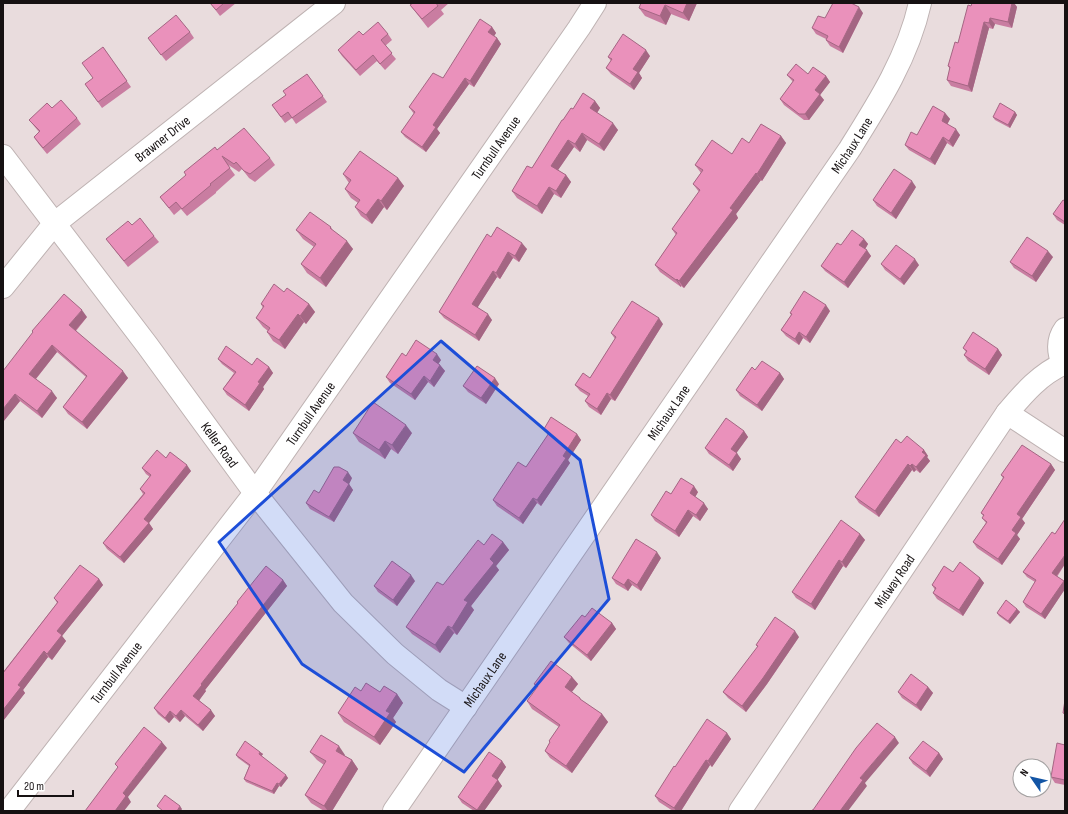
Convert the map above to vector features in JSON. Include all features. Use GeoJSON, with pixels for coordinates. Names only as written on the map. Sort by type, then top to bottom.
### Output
{"type":"FeatureCollection","features":[{"type":"Feature","properties":{"kind":"street","name":"Brawner Drive"},"geometry":{"type":"LineString","coordinates":[[3,287],[54,224],[334,3]]}},
{"type":"Feature","properties":{"kind":"street","name":"Turnbull Avenue"},"geometry":{"type":"LineString","coordinates":[[9,811],[255,493],[595,3]]}},
{"type":"Feature","properties":{"kind":"street","name":"Michaux Lane"},"geometry":{"type":"LineString","coordinates":[[394,811],[853,144],[877,106],[900,63],[916,22],[920,3]]}},
{"type":"Feature","properties":{"kind":"street","name":"Keller Road"},"geometry":{"type":"LineString","coordinates":[[3,156],[147,345],[255,493],[343,603],[395,654],[439,690],[466,707]]}},
{"type":"Feature","properties":{"kind":"street","name":"Midway Road"},"geometry":{"type":"LineString","coordinates":[[740,811],[1007,413],[1040,378],[1064,364],[1061,358],[1059,344],[1065,328]]}},
{"type":"Feature","properties":{"kind":"street"},"geometry":{"type":"LineString","coordinates":[[1007,413],[1065,451]]}},
{"type":"Feature","properties":{"kind":"highlighted area"},"geometry":{"type":"Polygon","coordinates":[[[441,341],[580,460],[609,599],[464,772],[302,664],[219,542],[441,341]]]}},
{"type":"Feature","properties":{"kind":"building"},"geometry":{"type":"Polygon","coordinates":[[[210,3],[224,3],[216,10],[210,3]]]}},
{"type":"Feature","properties":{"kind":"building"},"geometry":{"type":"Polygon","coordinates":[[[413,3],[436,3],[438,6],[422,19],[410,5],[413,3]]]}},
{"type":"Feature","properties":{"kind":"building"},"geometry":{"type":"Polygon","coordinates":[[[641,3],[687,3],[683,13],[665,5],[660,16],[639,8],[641,3]]]}},
{"type":"Feature","properties":{"kind":"building"},"geometry":{"type":"Polygon","coordinates":[[[833,3],[851,3],[859,7],[839,47],[826,40],[828,36],[812,28],[818,16],[825,18],[833,3]]]}},
{"type":"Feature","properties":{"kind":"building"},"geometry":{"type":"Polygon","coordinates":[[[972,3],[1012,3],[1008,22],[990,18],[989,23],[984,22],[968,86],[947,80],[950,67],[948,66],[955,42],[958,43],[968,5],[971,6],[972,3]]]}},
{"type":"Feature","properties":{"kind":"building"},"geometry":{"type":"Polygon","coordinates":[[[176,15],[190,32],[161,55],[148,38],[176,15]]]}},
{"type":"Feature","properties":{"kind":"building"},"geometry":{"type":"Polygon","coordinates":[[[480,19],[492,27],[488,32],[497,38],[470,81],[465,78],[433,125],[436,127],[422,147],[401,132],[415,112],[409,107],[433,73],[443,78],[480,19]]]}},
{"type":"Feature","properties":{"kind":"building"},"geometry":{"type":"Polygon","coordinates":[[[378,22],[388,34],[381,40],[392,53],[380,64],[373,55],[356,70],[338,50],[359,31],[363,35],[378,22]]]}},
{"type":"Feature","properties":{"kind":"building"},"geometry":{"type":"Polygon","coordinates":[[[623,34],[646,50],[633,69],[638,72],[630,84],[606,68],[612,59],[608,57],[623,34]]]}},
{"type":"Feature","properties":{"kind":"building"},"geometry":{"type":"Polygon","coordinates":[[[103,47],[127,81],[98,102],[85,84],[93,78],[82,63],[103,47]]]}},
{"type":"Feature","properties":{"kind":"building"},"geometry":{"type":"Polygon","coordinates":[[[796,64],[808,74],[813,67],[826,76],[815,90],[820,94],[805,114],[799,114],[780,99],[794,80],[787,75],[796,64]]]}},
{"type":"Feature","properties":{"kind":"building"},"geometry":{"type":"Polygon","coordinates":[[[307,74],[323,96],[292,118],[288,112],[281,117],[272,105],[286,95],[283,91],[307,74]]]}},
{"type":"Feature","properties":{"kind":"building"},"geometry":{"type":"Polygon","coordinates":[[[583,93],[595,101],[590,108],[613,123],[599,144],[582,133],[575,144],[568,140],[551,166],[566,175],[556,191],[549,187],[537,206],[512,191],[527,166],[532,168],[562,120],[571,108],[573,109],[583,93]]]}},
{"type":"Feature","properties":{"kind":"building"},"geometry":{"type":"Polygon","coordinates":[[[61,100],[77,118],[43,148],[34,137],[40,131],[29,120],[47,103],[52,108],[61,100]]]}},
{"type":"Feature","properties":{"kind":"building"},"geometry":{"type":"Polygon","coordinates":[[[1000,103],[1015,112],[1008,125],[993,117],[1000,103]]]}},
{"type":"Feature","properties":{"kind":"building"},"geometry":{"type":"Polygon","coordinates":[[[933,106],[945,113],[942,121],[956,129],[949,141],[943,137],[930,159],[905,145],[911,132],[917,135],[933,106]]]}},
{"type":"Feature","properties":{"kind":"building"},"geometry":{"type":"Polygon","coordinates":[[[761,124],[781,136],[757,174],[756,173],[730,208],[733,210],[679,281],[677,279],[676,280],[655,265],[677,233],[672,229],[700,190],[693,184],[703,170],[695,165],[712,140],[732,154],[742,138],[749,143],[761,124]]]}},
{"type":"Feature","properties":{"kind":"building"},"geometry":{"type":"Polygon","coordinates":[[[244,128],[270,158],[250,174],[244,171],[236,162],[234,164],[222,156],[230,168],[182,209],[176,202],[169,208],[160,197],[186,175],[184,172],[215,147],[217,150],[244,128]]]}},
{"type":"Feature","properties":{"kind":"building"},"geometry":{"type":"Polygon","coordinates":[[[360,151],[398,178],[381,201],[378,199],[366,215],[355,207],[360,200],[345,189],[351,180],[343,174],[360,151]]]}},
{"type":"Feature","properties":{"kind":"building"},"geometry":{"type":"Polygon","coordinates":[[[894,169],[912,181],[891,213],[873,200],[894,169]]]}},
{"type":"Feature","properties":{"kind":"building"},"geometry":{"type":"Polygon","coordinates":[[[1063,200],[1065,201],[1065,222],[1053,214],[1063,200]]]}},
{"type":"Feature","properties":{"kind":"building"},"geometry":{"type":"Polygon","coordinates":[[[310,212],[347,241],[320,278],[301,264],[316,244],[296,230],[310,212]]]}},
{"type":"Feature","properties":{"kind":"building"},"geometry":{"type":"Polygon","coordinates":[[[140,218],[154,236],[124,261],[106,239],[128,221],[132,225],[140,218]]]}},
{"type":"Feature","properties":{"kind":"building"},"geometry":{"type":"Polygon","coordinates":[[[497,227],[522,243],[515,256],[508,252],[496,273],[493,271],[472,304],[488,314],[475,335],[439,312],[487,234],[491,237],[497,227]]]}},
{"type":"Feature","properties":{"kind":"building"},"geometry":{"type":"Polygon","coordinates":[[[852,230],[864,239],[859,245],[867,250],[844,282],[821,266],[837,243],[841,245],[852,230]]]}},
{"type":"Feature","properties":{"kind":"building"},"geometry":{"type":"Polygon","coordinates":[[[1027,237],[1048,251],[1032,276],[1010,262],[1027,237]]]}},
{"type":"Feature","properties":{"kind":"building"},"geometry":{"type":"Polygon","coordinates":[[[896,245],[915,259],[900,279],[881,264],[896,245]]]}},
{"type":"Feature","properties":{"kind":"building"},"geometry":{"type":"Polygon","coordinates":[[[274,284],[284,292],[287,288],[309,304],[300,316],[298,314],[279,340],[267,332],[270,328],[256,318],[264,306],[261,304],[274,284]]]}},
{"type":"Feature","properties":{"kind":"building"},"geometry":{"type":"Polygon","coordinates":[[[804,291],[826,305],[806,337],[799,332],[795,339],[781,330],[792,314],[790,313],[804,291]]]}},
{"type":"Feature","properties":{"kind":"building"},"geometry":{"type":"Polygon","coordinates":[[[64,294],[82,310],[69,325],[123,371],[82,422],[63,407],[87,376],[52,345],[29,374],[52,391],[37,411],[15,394],[3,409],[3,371],[33,332],[32,331],[64,294]]]}},
{"type":"Feature","properties":{"kind":"building"},"geometry":{"type":"Polygon","coordinates":[[[632,301],[659,318],[610,395],[607,393],[597,409],[585,401],[590,394],[575,385],[583,373],[590,378],[616,337],[611,333],[632,301]]]}},
{"type":"Feature","properties":{"kind":"building"},"geometry":{"type":"Polygon","coordinates":[[[973,332],[998,349],[985,369],[964,355],[967,351],[963,348],[973,332]]]}},
{"type":"Feature","properties":{"kind":"building"},"geometry":{"type":"Polygon","coordinates":[[[416,340],[437,354],[433,360],[440,365],[430,381],[424,376],[411,394],[386,377],[402,353],[406,356],[416,340]]]}},
{"type":"Feature","properties":{"kind":"building"},"geometry":{"type":"Polygon","coordinates":[[[226,346],[252,365],[257,358],[269,367],[258,382],[260,383],[245,405],[223,389],[236,372],[218,359],[226,346]]]}},
{"type":"Feature","properties":{"kind":"building"},"geometry":{"type":"Polygon","coordinates":[[[762,361],[780,373],[757,405],[736,390],[752,367],[755,370],[762,361]]]}},
{"type":"Feature","properties":{"kind":"building"},"geometry":{"type":"Polygon","coordinates":[[[477,366],[495,378],[481,398],[463,386],[477,366]]]}},
{"type":"Feature","properties":{"kind":"building"},"geometry":{"type":"Polygon","coordinates":[[[373,402],[406,425],[392,445],[385,441],[379,450],[353,433],[373,402]]]}},
{"type":"Feature","properties":{"kind":"building"},"geometry":{"type":"Polygon","coordinates":[[[551,417],[577,434],[563,456],[566,458],[537,500],[533,498],[519,518],[493,500],[518,462],[526,467],[549,433],[544,429],[551,417]]]}},
{"type":"Feature","properties":{"kind":"building"},"geometry":{"type":"Polygon","coordinates":[[[726,418],[744,431],[731,449],[737,453],[729,465],[705,448],[726,418]]]}},
{"type":"Feature","properties":{"kind":"building"},"geometry":{"type":"Polygon","coordinates":[[[907,436],[924,450],[922,452],[926,455],[916,467],[912,464],[910,466],[908,464],[875,511],[855,497],[896,439],[901,443],[907,436]]]}},
{"type":"Feature","properties":{"kind":"building"},"geometry":{"type":"Polygon","coordinates":[[[1022,445],[1051,464],[1017,514],[1021,517],[1012,530],[1016,533],[998,559],[973,542],[987,522],[982,518],[984,515],[981,513],[1004,477],[1001,475],[1022,445]]]}},
{"type":"Feature","properties":{"kind":"building"},"geometry":{"type":"Polygon","coordinates":[[[157,450],[166,458],[170,452],[187,465],[144,519],[149,523],[120,557],[103,543],[145,493],[140,489],[151,475],[142,468],[157,450]]]}},
{"type":"Feature","properties":{"kind":"building"},"geometry":{"type":"Polygon","coordinates":[[[334,467],[339,467],[348,472],[343,480],[349,484],[329,517],[306,503],[314,490],[319,493],[334,467]]]}},
{"type":"Feature","properties":{"kind":"building"},"geometry":{"type":"Polygon","coordinates":[[[681,478],[694,486],[690,493],[704,503],[696,515],[688,510],[675,531],[651,515],[666,491],[671,494],[681,478]]]}},
{"type":"Feature","properties":{"kind":"building"},"geometry":{"type":"Polygon","coordinates":[[[1065,519],[1065,555],[1052,573],[1064,581],[1041,614],[1023,602],[1036,580],[1023,572],[1052,532],[1055,534],[1065,519]]]}},
{"type":"Feature","properties":{"kind":"building"},"geometry":{"type":"Polygon","coordinates":[[[841,520],[860,534],[842,562],[839,560],[811,604],[792,592],[841,520]]]}},
{"type":"Feature","properties":{"kind":"building"},"geometry":{"type":"Polygon","coordinates":[[[492,534],[503,542],[490,559],[494,563],[464,600],[468,602],[452,628],[448,626],[435,645],[406,627],[437,582],[443,585],[478,540],[484,545],[492,534]]]}},
{"type":"Feature","properties":{"kind":"building"},"geometry":{"type":"Polygon","coordinates":[[[636,539],[657,552],[637,585],[628,579],[624,585],[612,578],[636,539]]]}},
{"type":"Feature","properties":{"kind":"building"},"geometry":{"type":"Polygon","coordinates":[[[392,561],[411,575],[393,600],[374,586],[392,561]]]}},
{"type":"Feature","properties":{"kind":"building"},"geometry":{"type":"Polygon","coordinates":[[[960,562],[980,578],[959,610],[933,593],[936,588],[932,585],[944,566],[953,572],[960,562]]]}},
{"type":"Feature","properties":{"kind":"building"},"geometry":{"type":"Polygon","coordinates":[[[80,565],[99,579],[57,631],[62,635],[47,654],[44,651],[18,685],[21,687],[3,710],[3,673],[58,602],[54,598],[80,565]]]}},
{"type":"Feature","properties":{"kind":"building"},"geometry":{"type":"Polygon","coordinates":[[[266,566],[283,580],[193,696],[211,710],[198,725],[181,710],[176,716],[170,711],[165,718],[154,708],[266,566]]]}},
{"type":"Feature","properties":{"kind":"building"},"geometry":{"type":"Polygon","coordinates":[[[1006,600],[1017,609],[1008,621],[997,613],[1006,600]]]}},
{"type":"Feature","properties":{"kind":"building"},"geometry":{"type":"Polygon","coordinates":[[[592,608],[612,623],[587,655],[564,637],[582,615],[585,617],[592,608]]]}},
{"type":"Feature","properties":{"kind":"building"},"geometry":{"type":"Polygon","coordinates":[[[775,617],[795,631],[742,706],[723,692],[758,646],[756,645],[775,617]]]}},
{"type":"Feature","properties":{"kind":"building"},"geometry":{"type":"Polygon","coordinates":[[[551,661],[572,677],[565,687],[602,714],[566,766],[545,751],[550,742],[549,741],[560,725],[527,701],[538,686],[534,684],[551,661]]]}},
{"type":"Feature","properties":{"kind":"building"},"geometry":{"type":"Polygon","coordinates":[[[911,674],[928,687],[916,705],[898,692],[911,674]]]}},
{"type":"Feature","properties":{"kind":"building"},"geometry":{"type":"Polygon","coordinates":[[[366,683],[380,692],[384,686],[397,694],[386,711],[390,713],[374,737],[338,713],[355,687],[361,691],[366,683]]]}},
{"type":"Feature","properties":{"kind":"building"},"geometry":{"type":"Polygon","coordinates":[[[1065,700],[1065,714],[1063,713],[1065,700]]]}},
{"type":"Feature","properties":{"kind":"building"},"geometry":{"type":"Polygon","coordinates":[[[707,719],[727,733],[708,761],[706,760],[674,808],[655,796],[707,719]]]}},
{"type":"Feature","properties":{"kind":"building"},"geometry":{"type":"Polygon","coordinates":[[[877,723],[895,737],[860,778],[863,780],[840,811],[811,811],[856,748],[877,723]]]}},
{"type":"Feature","properties":{"kind":"building"},"geometry":{"type":"Polygon","coordinates":[[[144,727],[162,742],[123,793],[126,796],[115,811],[85,811],[118,767],[115,764],[144,727]]]}},
{"type":"Feature","properties":{"kind":"building"},"geometry":{"type":"Polygon","coordinates":[[[321,735],[339,746],[336,751],[352,760],[324,806],[305,795],[326,761],[310,752],[321,735]]]}},
{"type":"Feature","properties":{"kind":"building"},"geometry":{"type":"Polygon","coordinates":[[[245,741],[286,775],[279,784],[277,783],[272,791],[244,779],[250,765],[236,755],[245,741]]]}},
{"type":"Feature","properties":{"kind":"building"},"geometry":{"type":"Polygon","coordinates":[[[923,741],[939,753],[926,771],[909,758],[923,741]]]}},
{"type":"Feature","properties":{"kind":"building"},"geometry":{"type":"Polygon","coordinates":[[[1057,743],[1065,745],[1065,780],[1052,777],[1057,743]]]}},
{"type":"Feature","properties":{"kind":"building"},"geometry":{"type":"Polygon","coordinates":[[[489,752],[502,761],[492,776],[498,780],[477,810],[458,797],[489,752]]]}},
{"type":"Feature","properties":{"kind":"building"},"geometry":{"type":"Polygon","coordinates":[[[165,795],[180,806],[177,811],[163,811],[157,806],[165,795]]]}}]}
